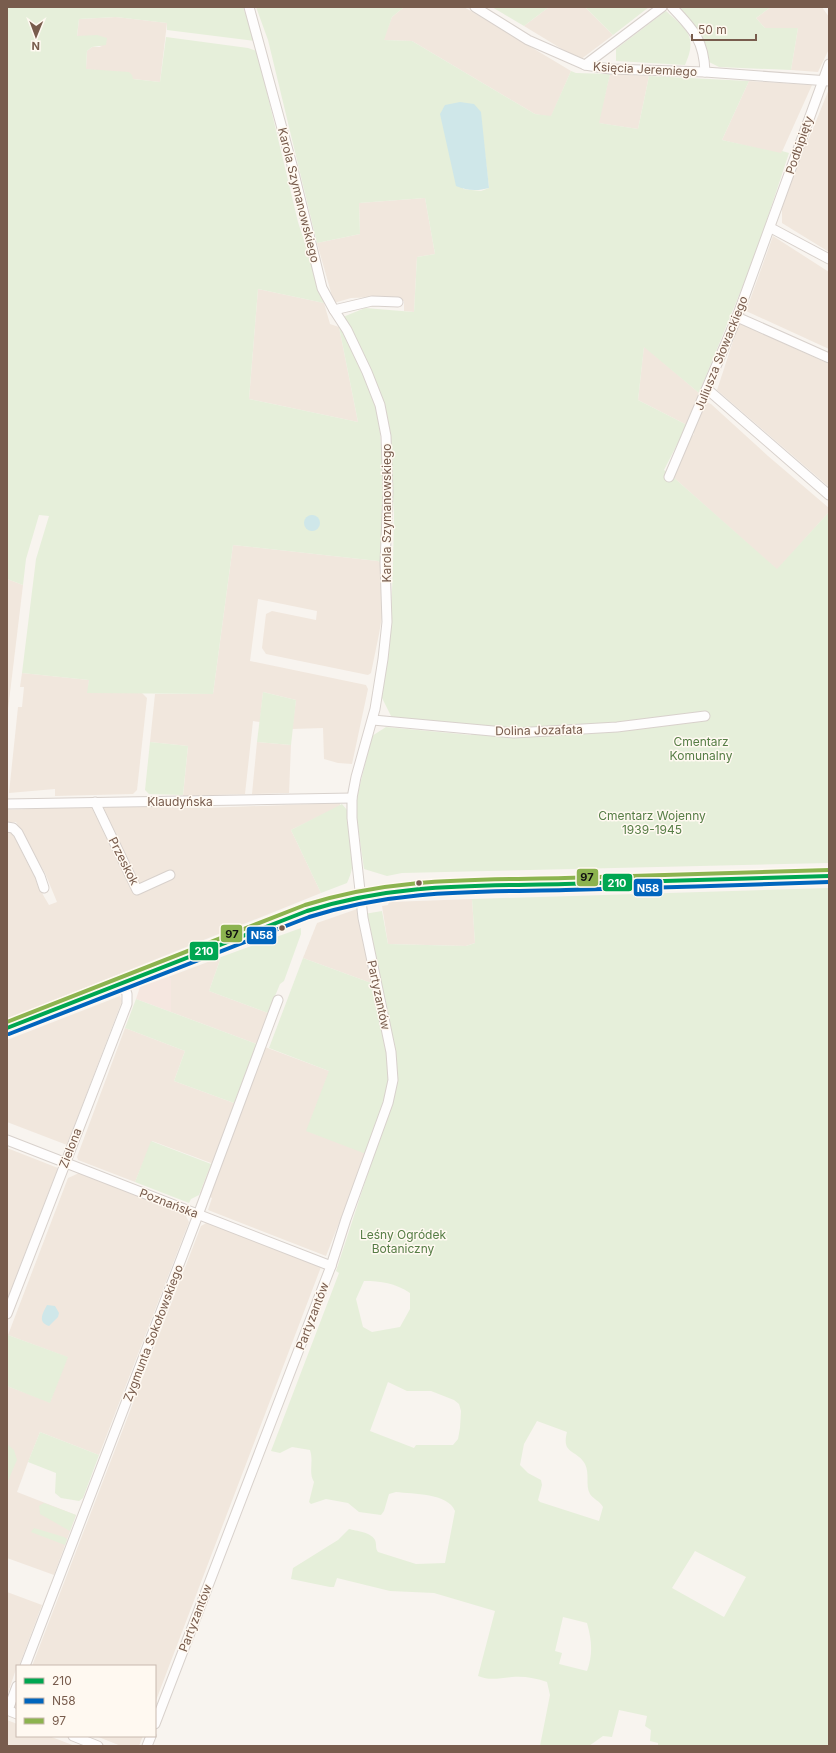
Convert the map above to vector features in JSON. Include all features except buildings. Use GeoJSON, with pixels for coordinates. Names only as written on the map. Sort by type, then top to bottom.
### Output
{"type":"FeatureCollection","features":[{"type":"Feature","properties":{"kind":"street","name":"Karola Szymanowskiego"},"geometry":{"type":"LineString","coordinates":[[249,7],[292,165],[322,288],[334,310],[348,330],[367,372],[380,405],[386,436],[388,492],[386,563],[387,622],[384,659],[373,720],[362,751],[352,798],[352,818],[361,895]]}},
{"type":"Feature","properties":{"kind":"street","name":"Księcia Jeremiego"},"geometry":{"type":"LineString","coordinates":[[475,7],[528,40],[585,65],[610,69],[705,72],[825,81]]}},
{"type":"Feature","properties":{"kind":"street"},"geometry":{"type":"LineString","coordinates":[[585,65],[662,7]]}},
{"type":"Feature","properties":{"kind":"street"},"geometry":{"type":"LineString","coordinates":[[672,7],[693,28],[704,58],[705,72]]}},
{"type":"Feature","properties":{"kind":"street","name":"Podbipięty"},"geometry":{"type":"LineString","coordinates":[[771,228],[825,81],[829,64]]}},
{"type":"Feature","properties":{"kind":"street"},"geometry":{"type":"LineString","coordinates":[[771,228],[829,259]]}},
{"type":"Feature","properties":{"kind":"street","name":"Juliusza Słowackiego"},"geometry":{"type":"LineString","coordinates":[[670,477],[737,317],[771,228]]}},
{"type":"Feature","properties":{"kind":"street"},"geometry":{"type":"LineString","coordinates":[[334,310],[372,301],[398,302]]}},
{"type":"Feature","properties":{"kind":"street"},"geometry":{"type":"LineString","coordinates":[[737,317],[829,358]]}},
{"type":"Feature","properties":{"kind":"street"},"geometry":{"type":"LineString","coordinates":[[707,389],[829,495]]}},
{"type":"Feature","properties":{"kind":"street","name":"Dolina Jozafata"},"geometry":{"type":"LineString","coordinates":[[373,720],[514,733],[617,727],[705,716]]}},
{"type":"Feature","properties":{"kind":"street","name":"Klaudyńska"},"geometry":{"type":"LineString","coordinates":[[7,804],[352,798]]}},
{"type":"Feature","properties":{"kind":"street","name":"Przeskok"},"geometry":{"type":"LineString","coordinates":[[95,802],[137,890],[170,875]]}},
{"type":"Feature","properties":{"kind":"street"},"geometry":{"type":"LineString","coordinates":[[7,826],[13,828],[18,833],[40,876],[44,888]]}},
{"type":"Feature","properties":{"kind":"street"},"geometry":{"type":"LineString","coordinates":[[7,1028],[321,905],[348,897],[388,891],[472,886],[829,876]]}},
{"type":"Feature","properties":{"kind":"street","name":"Partyzantów"},"geometry":{"type":"LineString","coordinates":[[156,1721],[332,1266],[346,1219],[388,1103],[393,1080],[391,1052],[366,932],[361,895]]}},
{"type":"Feature","properties":{"kind":"street","name":"Zielona"},"geometry":{"type":"LineString","coordinates":[[7,1314],[64,1162],[127,1004],[127,994],[123,983]]}},
{"type":"Feature","properties":{"kind":"street","name":"Zygmunta Sokołowskiego"},"geometry":{"type":"LineString","coordinates":[[24,1665],[198,1215],[278,1000]]}},
{"type":"Feature","properties":{"kind":"street","name":"Poznańska"},"geometry":{"type":"LineString","coordinates":[[7,1140],[332,1266]]}},
{"type":"Feature","properties":{"kind":"street"},"geometry":{"type":"LineString","coordinates":[[7,1710],[16,1688]]}},
{"type":"Feature","properties":{"kind":"street"},"geometry":{"type":"LineString","coordinates":[[76,1737],[98,1746]]}},
{"type":"Feature","properties":{"kind":"shaded area"},"geometry":{"type":"Polygon","coordinates":[[[404,7],[464,7],[571,71],[551,117],[535,114],[412,41],[383,40],[392,17],[404,7]]]}},
{"type":"Feature","properties":{"kind":"shaded area"},"geometry":{"type":"Polygon","coordinates":[[[549,7],[585,7],[613,35],[580,60],[524,26],[549,7]]]}},
{"type":"Feature","properties":{"kind":"shaded area"},"geometry":{"type":"Polygon","coordinates":[[[771,7],[822,7],[829,17],[829,49],[818,72],[791,70],[798,28],[765,28],[756,18],[771,7]]]}},
{"type":"Feature","properties":{"kind":"shaded area"},"geometry":{"type":"Polygon","coordinates":[[[116,17],[167,23],[160,82],[133,79],[86,69],[87,51],[92,47],[102,47],[77,37],[79,19],[116,17]]]}},
{"type":"Feature","properties":{"kind":"shaded area"},"geometry":{"type":"Polygon","coordinates":[[[610,74],[649,76],[638,129],[598,123],[610,74]]]}},
{"type":"Feature","properties":{"kind":"shaded area"},"geometry":{"type":"Polygon","coordinates":[[[749,81],[812,85],[781,154],[722,140],[749,81]]]}},
{"type":"Feature","properties":{"kind":"shaded area"},"geometry":{"type":"Polygon","coordinates":[[[829,89],[829,252],[782,223],[782,203],[797,160],[810,136],[829,89]]]}},
{"type":"Feature","properties":{"kind":"shaded area"},"geometry":{"type":"Polygon","coordinates":[[[425,198],[435,254],[417,257],[414,312],[404,311],[404,301],[377,297],[351,298],[334,303],[317,243],[360,234],[359,203],[425,198]]]}},
{"type":"Feature","properties":{"kind":"shaded area"},"geometry":{"type":"Polygon","coordinates":[[[773,236],[829,272],[829,349],[746,311],[773,236]]]}},
{"type":"Feature","properties":{"kind":"shaded area"},"geometry":{"type":"Polygon","coordinates":[[[258,289],[324,303],[330,324],[339,327],[358,422],[249,399],[258,289]]]}},
{"type":"Feature","properties":{"kind":"shaded area"},"geometry":{"type":"Polygon","coordinates":[[[739,323],[829,364],[829,487],[717,390],[739,323]]]}},
{"type":"Feature","properties":{"kind":"shaded area"},"geometry":{"type":"Polygon","coordinates":[[[644,346],[699,393],[687,425],[638,400],[644,346]]]}},
{"type":"Feature","properties":{"kind":"shaded area"},"geometry":{"type":"Polygon","coordinates":[[[706,402],[711,404],[768,456],[829,508],[829,512],[777,570],[672,476],[688,441],[694,434],[693,431],[706,402]]]}},
{"type":"Feature","properties":{"kind":"shaded area"},"geometry":{"type":"Polygon","coordinates":[[[233,545],[378,561],[382,564],[382,617],[379,634],[371,673],[368,675],[266,654],[262,648],[266,614],[272,611],[316,620],[317,611],[258,599],[250,661],[366,685],[368,689],[352,764],[338,763],[324,759],[323,728],[292,729],[296,700],[263,692],[260,722],[253,721],[245,794],[183,796],[188,746],[150,742],[155,694],[213,694],[233,545]]]}},
{"type":"Feature","properties":{"kind":"shaded area"},"geometry":{"type":"Polygon","coordinates":[[[7,579],[23,585],[7,718],[7,579]]]}},
{"type":"Feature","properties":{"kind":"shaded area"},"geometry":{"type":"Polygon","coordinates":[[[22,673],[89,680],[88,693],[142,693],[147,698],[137,790],[133,794],[55,796],[55,789],[9,793],[18,707],[22,707],[24,687],[20,687],[22,673]]]}},
{"type":"Feature","properties":{"kind":"shaded area"},"geometry":{"type":"Polygon","coordinates":[[[257,742],[291,745],[289,793],[252,794],[257,742]]]}},
{"type":"Feature","properties":{"kind":"shaded area"},"geometry":{"type":"Polygon","coordinates":[[[340,803],[340,806],[291,830],[321,893],[7,1019],[7,829],[11,831],[49,905],[57,902],[45,873],[16,822],[7,823],[7,810],[93,806],[136,894],[146,890],[140,885],[102,806],[205,808],[340,803]]]}},
{"type":"Feature","properties":{"kind":"shaded area"},"geometry":{"type":"Polygon","coordinates":[[[472,899],[475,943],[466,946],[388,944],[382,906],[388,905],[389,902],[472,899]]]}},
{"type":"Feature","properties":{"kind":"shaded area"},"geometry":{"type":"Polygon","coordinates":[[[357,909],[360,915],[374,984],[303,958],[317,923],[357,909]]]}},
{"type":"Feature","properties":{"kind":"shaded area"},"geometry":{"type":"Polygon","coordinates":[[[221,957],[209,991],[268,1013],[257,1044],[171,1012],[171,979],[168,977],[221,957]]]}},
{"type":"Feature","properties":{"kind":"shaded area"},"geometry":{"type":"Polygon","coordinates":[[[168,977],[171,979],[171,1012],[136,999],[140,987],[168,977]]]}},
{"type":"Feature","properties":{"kind":"shaded area"},"geometry":{"type":"Polygon","coordinates":[[[120,996],[122,1001],[67,1145],[7,1122],[7,1040],[120,996]]]}},
{"type":"Feature","properties":{"kind":"shaded area"},"geometry":{"type":"Polygon","coordinates":[[[125,1028],[185,1051],[174,1081],[234,1103],[257,1044],[329,1071],[366,1154],[326,1256],[208,1210],[212,1198],[200,1193],[211,1163],[152,1141],[135,1182],[78,1160],[77,1157],[125,1028]]]}},
{"type":"Feature","properties":{"kind":"shaded area"},"geometry":{"type":"Polygon","coordinates":[[[7,1148],[58,1168],[7,1300],[7,1148]]]}},
{"type":"Feature","properties":{"kind":"shaded area"},"geometry":{"type":"Polygon","coordinates":[[[79,1173],[185,1214],[189,1222],[99,1455],[40,1432],[28,1462],[17,1492],[76,1515],[54,1575],[7,1558],[7,1386],[50,1402],[67,1357],[8,1335],[68,1178],[79,1173]]]}},
{"type":"Feature","properties":{"kind":"shaded area"},"geometry":{"type":"Polygon","coordinates":[[[208,1222],[321,1267],[156,1700],[156,1665],[32,1665],[201,1226],[208,1222]]]}},
{"type":"Feature","properties":{"kind":"shaded area"},"geometry":{"type":"Polygon","coordinates":[[[7,1592],[42,1605],[19,1665],[16,1665],[7,1696],[7,1592]]]}},
{"type":"Feature","properties":{"kind":"shaded area"},"geometry":{"type":"Polygon","coordinates":[[[7,1720],[16,1724],[16,1737],[52,1737],[75,1746],[7,1746],[7,1720]]]}},
{"type":"Feature","properties":{"kind":"shaded area"},"geometry":{"type":"Polygon","coordinates":[[[98,1737],[143,1737],[139,1746],[121,1746],[98,1737]]]}},
{"type":"Feature","properties":{"kind":"green space"},"geometry":{"type":"Polygon","coordinates":[[[7,7],[243,7],[255,41],[167,30],[167,23],[116,17],[79,19],[77,36],[97,35],[107,38],[106,45],[92,47],[87,51],[86,69],[129,72],[133,79],[160,82],[166,37],[248,48],[257,51],[298,222],[324,303],[258,289],[249,399],[358,422],[339,327],[344,329],[376,403],[384,485],[382,564],[378,561],[233,545],[213,694],[87,693],[89,680],[22,673],[36,559],[49,516],[39,515],[26,559],[23,585],[7,579],[7,7]]]}},
{"type":"Feature","properties":{"kind":"green space"},"geometry":{"type":"Polygon","coordinates":[[[256,7],[404,7],[392,17],[384,40],[412,41],[535,114],[551,116],[571,71],[576,73],[610,74],[599,123],[638,129],[649,76],[749,81],[722,140],[781,153],[782,151],[789,153],[755,256],[699,393],[644,347],[638,400],[687,425],[664,470],[777,569],[829,512],[829,863],[402,873],[387,876],[364,869],[356,813],[357,797],[372,736],[386,727],[471,735],[473,732],[392,718],[381,696],[391,618],[393,564],[394,515],[387,421],[343,317],[365,308],[414,312],[417,257],[435,254],[425,198],[359,203],[360,234],[317,243],[268,40],[256,7]],[[480,112],[463,189],[481,191],[489,188],[480,112]]]}},
{"type":"Feature","properties":{"kind":"green space"},"geometry":{"type":"Polygon","coordinates":[[[492,7],[549,7],[524,26],[492,7]]]}},
{"type":"Feature","properties":{"kind":"green space"},"geometry":{"type":"Polygon","coordinates":[[[585,7],[649,7],[613,35],[585,7]]]}},
{"type":"Feature","properties":{"kind":"green space"},"geometry":{"type":"Polygon","coordinates":[[[677,7],[771,7],[756,18],[765,28],[798,28],[791,70],[719,67],[707,61],[677,7]]]}},
{"type":"Feature","properties":{"kind":"green space"},"geometry":{"type":"Polygon","coordinates":[[[666,11],[680,23],[688,34],[690,47],[685,65],[616,61],[616,49],[666,11]]]}},
{"type":"Feature","properties":{"kind":"green space"},"geometry":{"type":"Polygon","coordinates":[[[263,692],[296,700],[291,745],[257,742],[263,692]]]}},
{"type":"Feature","properties":{"kind":"green space"},"geometry":{"type":"Polygon","coordinates":[[[150,742],[188,746],[183,795],[149,794],[145,790],[150,742]]]}},
{"type":"Feature","properties":{"kind":"green space"},"geometry":{"type":"Polygon","coordinates":[[[342,804],[347,810],[352,838],[353,865],[351,874],[347,883],[321,893],[291,830],[342,804]]]}},
{"type":"Feature","properties":{"kind":"green space","name":"Leśny Ogródek Botaniczny"},"geometry":{"type":"Polygon","coordinates":[[[829,888],[829,1746],[658,1746],[658,1743],[650,1741],[651,1730],[645,1726],[647,1716],[619,1710],[612,1737],[603,1736],[589,1746],[540,1746],[550,1695],[547,1682],[525,1677],[491,1679],[478,1676],[495,1611],[434,1593],[390,1591],[337,1578],[334,1587],[291,1579],[293,1568],[338,1540],[349,1529],[359,1531],[373,1537],[378,1552],[416,1564],[445,1563],[455,1511],[451,1505],[445,1501],[420,1494],[396,1492],[389,1494],[384,1511],[381,1515],[359,1512],[348,1503],[326,1499],[311,1504],[309,1502],[314,1482],[311,1474],[310,1450],[292,1447],[280,1453],[271,1451],[339,1273],[336,1271],[395,1090],[364,914],[382,911],[388,944],[466,946],[475,943],[472,899],[829,888]],[[364,1281],[356,1299],[363,1327],[372,1332],[400,1327],[410,1309],[410,1293],[399,1287],[382,1282],[364,1281]],[[388,1382],[370,1431],[414,1448],[416,1445],[453,1445],[458,1439],[461,1411],[459,1404],[454,1400],[431,1391],[407,1391],[388,1382]],[[537,1421],[524,1444],[520,1465],[528,1473],[541,1480],[542,1485],[538,1500],[540,1502],[599,1521],[603,1507],[590,1494],[585,1464],[582,1459],[571,1451],[566,1445],[567,1432],[537,1421]],[[695,1551],[672,1588],[724,1617],[746,1577],[695,1551]],[[563,1617],[555,1651],[562,1653],[559,1664],[587,1671],[591,1647],[587,1623],[563,1617]]]}},
{"type":"Feature","properties":{"kind":"green space"},"geometry":{"type":"Polygon","coordinates":[[[301,928],[301,934],[284,981],[280,984],[268,1013],[209,991],[221,957],[301,928]]]}},
{"type":"Feature","properties":{"kind":"green space"},"geometry":{"type":"Polygon","coordinates":[[[303,958],[374,984],[388,1048],[389,1091],[366,1154],[306,1131],[329,1071],[269,1048],[303,958]]]}},
{"type":"Feature","properties":{"kind":"green space"},"geometry":{"type":"Polygon","coordinates":[[[136,999],[257,1044],[234,1103],[174,1081],[185,1051],[125,1028],[136,999]]]}},
{"type":"Feature","properties":{"kind":"green space"},"geometry":{"type":"Polygon","coordinates":[[[151,1141],[211,1164],[199,1195],[191,1199],[189,1203],[135,1182],[151,1141]]]}},
{"type":"Feature","properties":{"kind":"green space"},"geometry":{"type":"Polygon","coordinates":[[[8,1335],[68,1357],[50,1403],[7,1386],[8,1335]]]}},
{"type":"Feature","properties":{"kind":"green space"},"geometry":{"type":"Polygon","coordinates":[[[40,1432],[99,1455],[83,1498],[79,1501],[61,1498],[55,1493],[56,1473],[28,1462],[40,1432]]]}},
{"type":"Feature","properties":{"kind":"green space"},"geometry":{"type":"Polygon","coordinates":[[[7,1444],[14,1450],[17,1460],[7,1483],[7,1444]]]}},
{"type":"Feature","properties":{"kind":"green space"},"geometry":{"type":"Polygon","coordinates":[[[44,1503],[76,1515],[70,1531],[40,1514],[39,1506],[44,1503]]]}},
{"type":"Feature","properties":{"kind":"green space"},"geometry":{"type":"Polygon","coordinates":[[[34,1528],[64,1537],[67,1539],[65,1545],[31,1532],[34,1528]]]}},
{"type":"Feature","properties":{"kind":"water"},"geometry":{"type":"Polygon","coordinates":[[[460,102],[474,104],[481,112],[489,188],[472,190],[456,186],[440,114],[445,105],[460,102]]]}},
{"type":"Feature","properties":{"kind":"water"},"geometry":{"type":"Polygon","coordinates":[[[309,515],[315,515],[320,520],[318,529],[315,531],[309,531],[304,526],[304,520],[309,515]]]}},
{"type":"Feature","properties":{"kind":"water"},"geometry":{"type":"Polygon","coordinates":[[[47,1305],[55,1306],[59,1313],[58,1317],[49,1326],[42,1320],[47,1305]]]}},
{"type":"Feature","properties":{"kind":"transit line","name":"97"},"geometry":{"type":"LineString","coordinates":[[7,1022],[305,905],[370,889],[466,880],[829,870]]}},
{"type":"Feature","properties":{"kind":"transit line","name":"210"},"geometry":{"type":"LineString","coordinates":[[7,1028],[307,911],[372,895],[467,886],[829,876]]}},
{"type":"Feature","properties":{"kind":"transit line","name":"N58"},"geometry":{"type":"LineString","coordinates":[[9,1034],[309,917],[374,901],[468,892],[829,882]]}},
{"type":"Feature","properties":{"kind":"park label","name":"Cmentarz Komunalny"},"geometry":{"type":"Point","coordinates":[701,748]}},
{"type":"Feature","properties":{"kind":"park label","name":"Cmentarz Wojenny 1939-1945"},"geometry":{"type":"Point","coordinates":[652,822]}}]}
